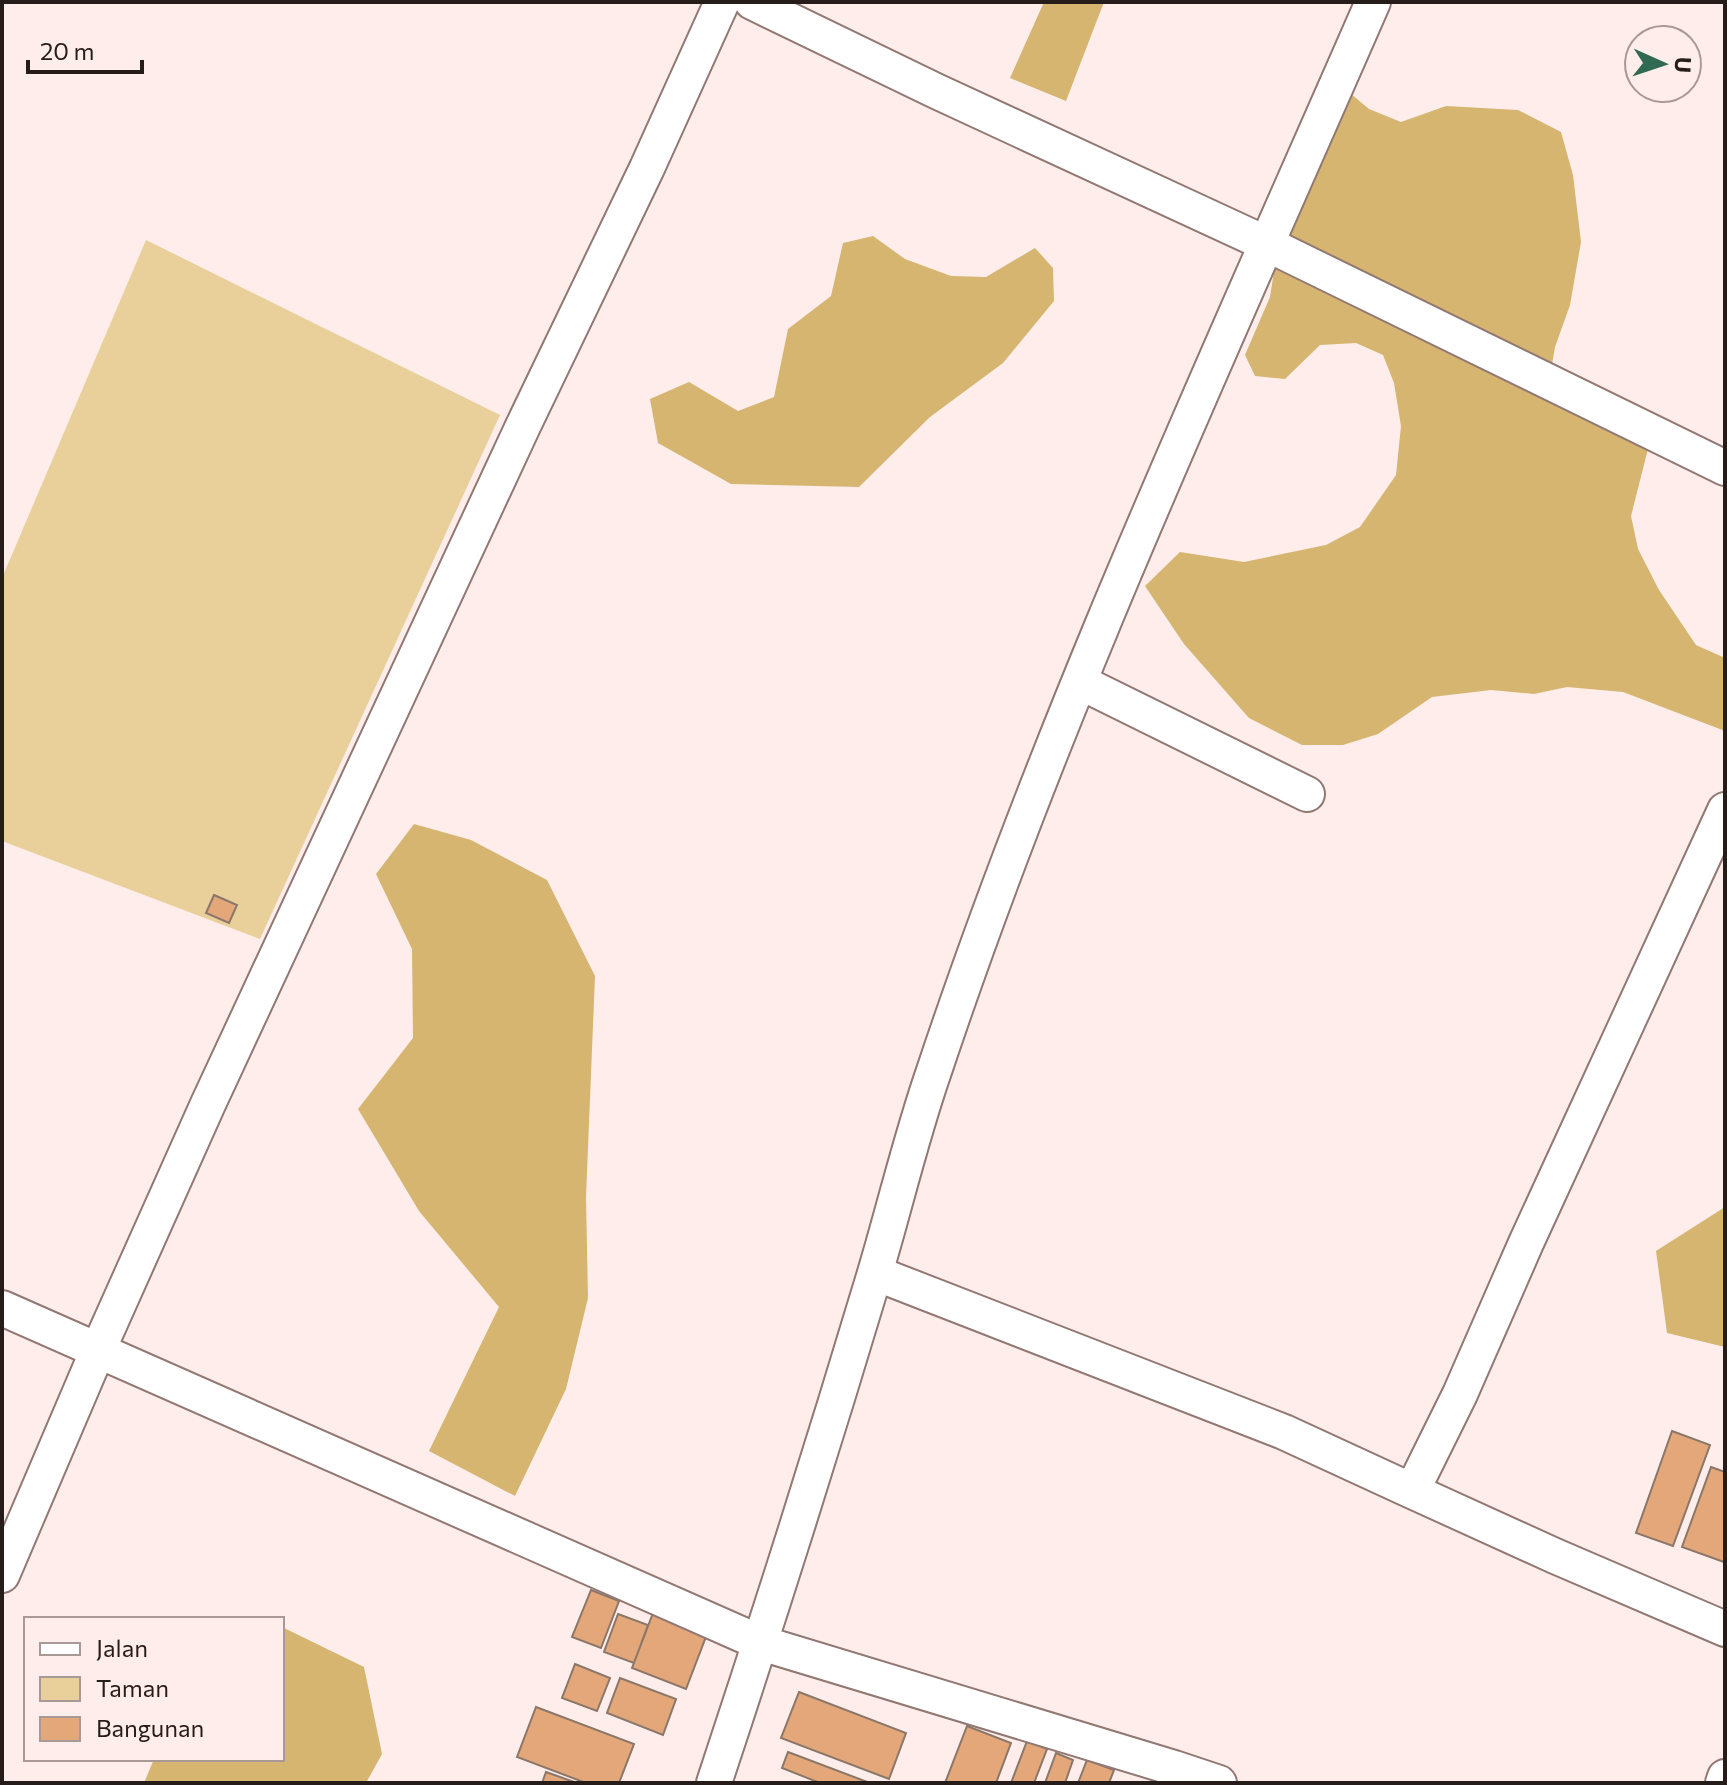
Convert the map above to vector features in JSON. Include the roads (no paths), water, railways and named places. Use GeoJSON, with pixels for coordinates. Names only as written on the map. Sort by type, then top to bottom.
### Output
{"type":"FeatureCollection","features":[{"type":"Feature","properties":{"kind":"street"},"geometry":{"type":"LineString","coordinates":[[2,1575],[221,1075],[722,2]]}},
{"type":"Feature","properties":{"kind":"street"},"geometry":{"type":"LineString","coordinates":[[752,2],[1267,244],[1725,468]]}},
{"type":"Feature","properties":{"kind":"street"},"geometry":{"type":"LineString","coordinates":[[714,1783],[761,1643],[933,1073],[1016,842],[1121,580],[1373,2]]}},
{"type":"Feature","properties":{"kind":"street"},"geometry":{"type":"LineString","coordinates":[[1080,682],[1307,794]]}},
{"type":"Feature","properties":{"kind":"street"},"geometry":{"type":"LineString","coordinates":[[1412,1491],[1460,1394],[1725,810]]}},
{"type":"Feature","properties":{"kind":"street"},"geometry":{"type":"LineString","coordinates":[[875,1273],[1284,1432],[1541,1550],[1725,1629]]}},
{"type":"Feature","properties":{"kind":"street"},"geometry":{"type":"LineString","coordinates":[[2,1308],[761,1643],[1219,1783]]}},
{"type":"Feature","properties":{"kind":"street"},"geometry":{"type":"LineString","coordinates":[[1723,1783],[1725,1777]]}}]}
